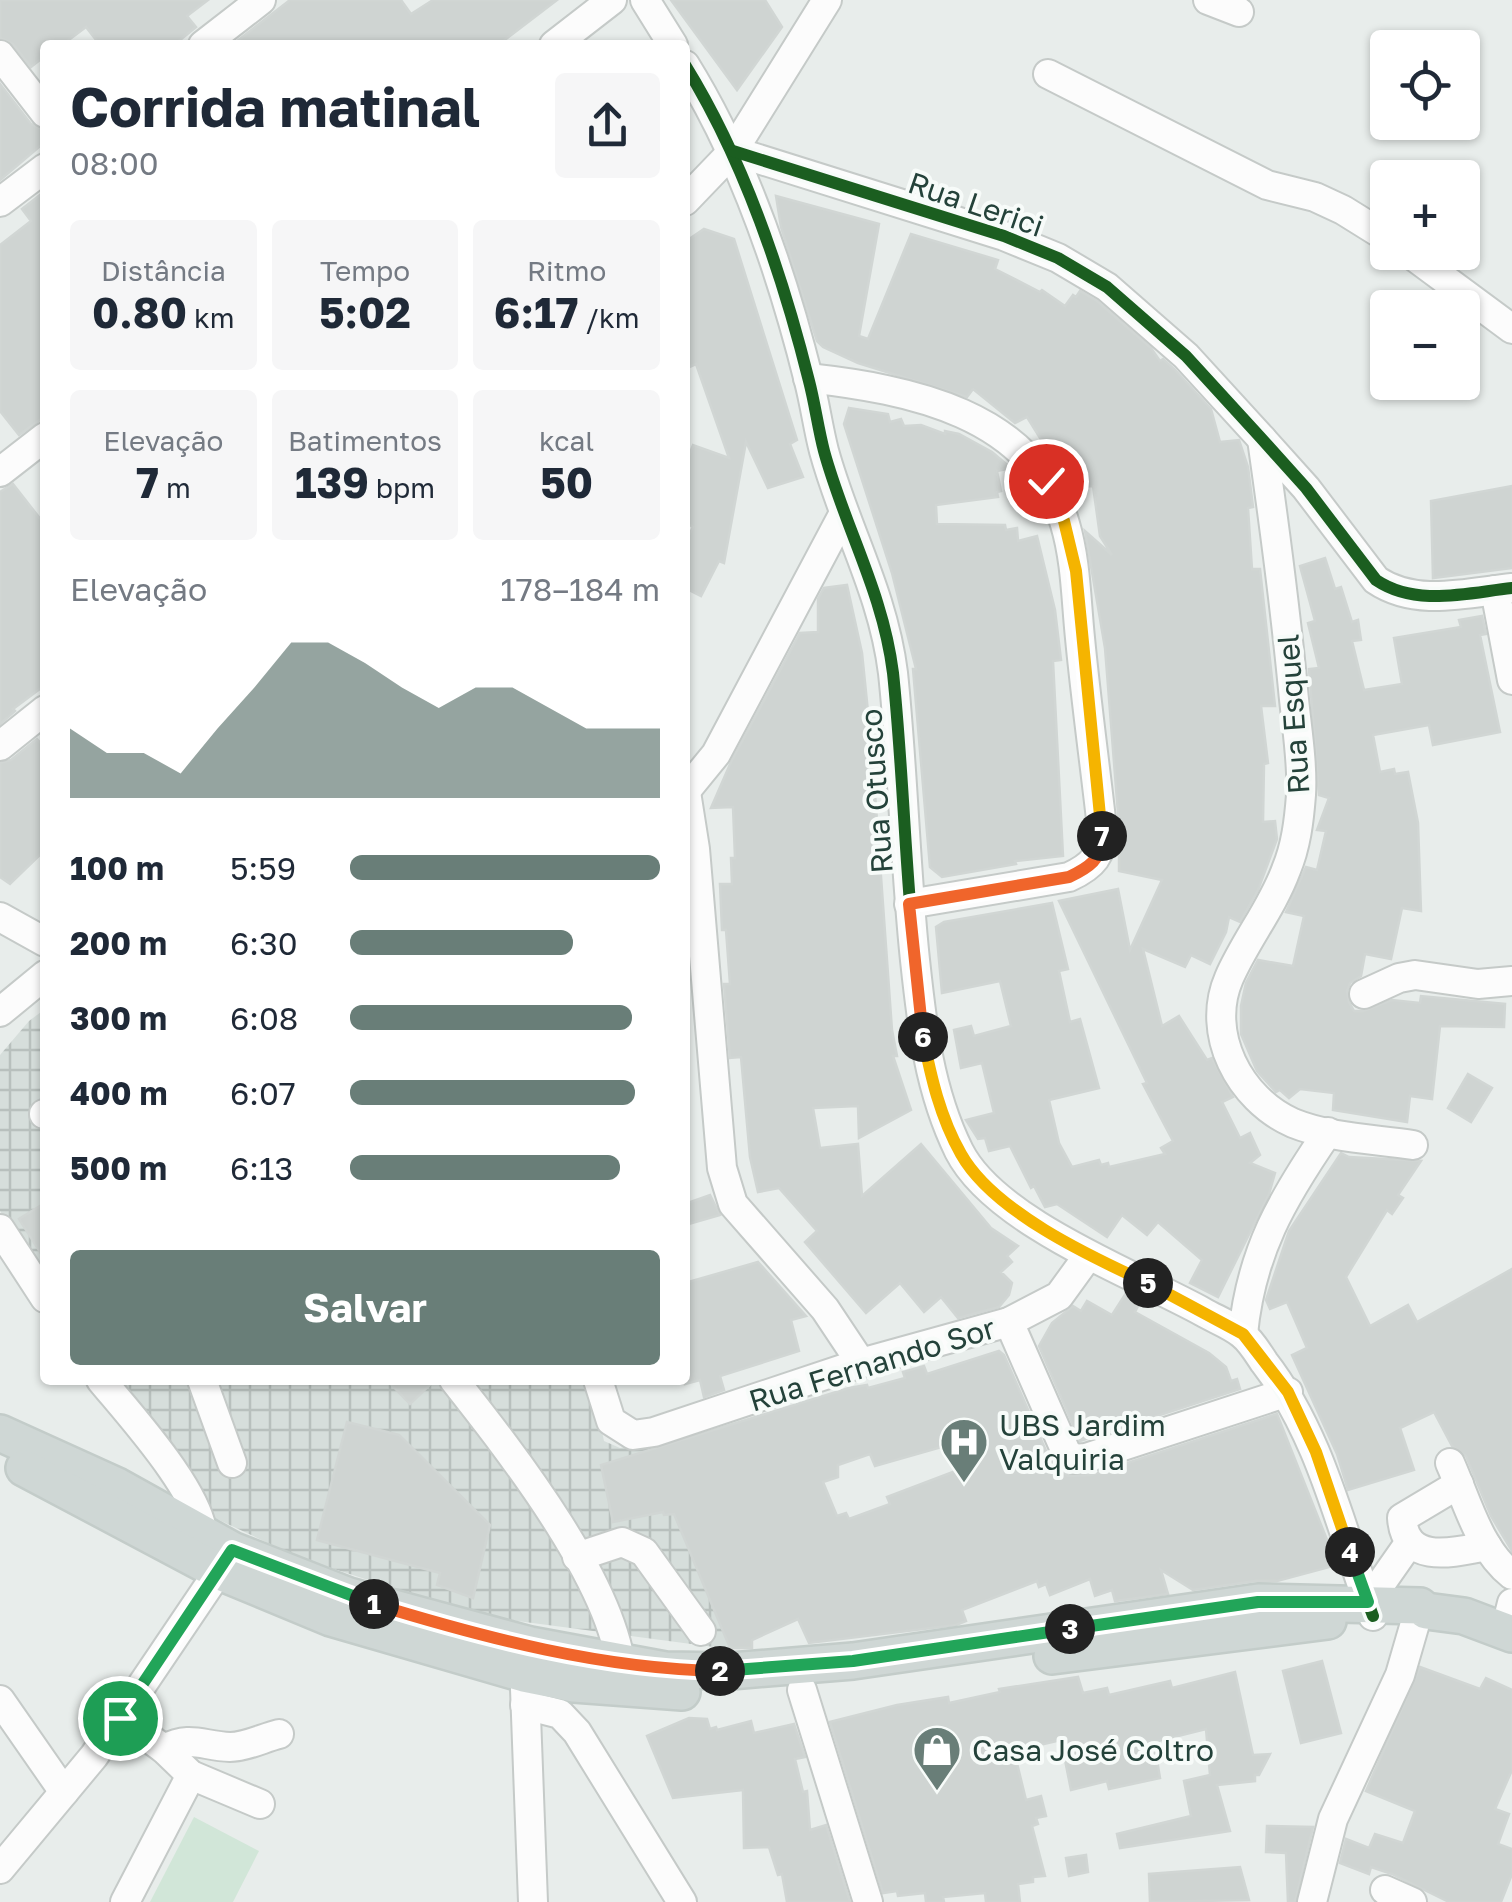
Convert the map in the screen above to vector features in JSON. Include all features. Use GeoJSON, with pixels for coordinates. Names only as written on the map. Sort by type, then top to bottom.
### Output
{"type":"FeatureCollection","features":[{"type":"Feature","properties":{"kind":"main road"},"geometry":{"type":"LineString","coordinates":[[0,1433],[117,1486],[214,1555]]}},
{"type":"Feature","properties":{"kind":"main road"},"geometry":{"type":"LineString","coordinates":[[0,1458],[214,1555],[330,1618],[574,1684],[676,1670],[731,1671],[853,1661],[1258,1602],[1422,1610],[1510,1623]]}},
{"type":"Feature","properties":{"kind":"main road"},"geometry":{"type":"LineString","coordinates":[[622,1676],[714,1693],[802,1690],[1260,1628],[1371,1609]]}},
{"type":"Feature","properties":{"kind":"street"},"geometry":{"type":"LineString","coordinates":[[209,40],[261,0]]}},
{"type":"Feature","properties":{"kind":"street"},"geometry":{"type":"LineString","coordinates":[[560,40],[612,0]]}},
{"type":"Feature","properties":{"kind":"street"},"geometry":{"type":"LineString","coordinates":[[645,0],[670,40]]}},
{"type":"Feature","properties":{"kind":"street"},"geometry":{"type":"LineString","coordinates":[[690,196],[732,151],[827,0]]}},
{"type":"Feature","properties":{"kind":"street"},"geometry":{"type":"LineString","coordinates":[[1208,0],[1238,12]]}},
{"type":"Feature","properties":{"kind":"street"},"geometry":{"type":"LineString","coordinates":[[0,55],[40,107]]}},
{"type":"Feature","properties":{"kind":"street","name":"Rua Otusco"},"geometry":{"type":"LineString","coordinates":[[690,73],[732,151],[770,252],[844,514],[875,587],[888,644],[909,904],[935,1096],[962,1156],[986,1184],[1023,1216],[1088,1256],[1158,1287],[1243,1334],[1288,1392],[1316,1452],[1371,1609]]}},
{"type":"Feature","properties":{"kind":"street"},"geometry":{"type":"LineString","coordinates":[[1048,74],[1267,185],[1316,197],[1370,227]]}},
{"type":"Feature","properties":{"kind":"street","name":"Rua Lerici"},"geometry":{"type":"LineString","coordinates":[[732,151],[1004,236],[1058,258],[1107,287],[1173,344],[1306,488],[1368,572],[1390,589],[1415,596],[1503,589]]}},
{"type":"Feature","properties":{"kind":"street"},"geometry":{"type":"LineString","coordinates":[[0,202],[40,172]]}},
{"type":"Feature","properties":{"kind":"street"},"geometry":{"type":"LineString","coordinates":[[1432,270],[1512,329]]}},
{"type":"Feature","properties":{"kind":"street"},"geometry":{"type":"LineString","coordinates":[[808,378],[846,382],[936,403],[972,417],[1004,436],[1025,454],[1046,481],[1064,521],[1076,571],[1102,828],[1099,854],[1092,864],[1069,877],[909,904]]}},
{"type":"Feature","properties":{"kind":"street","name":"Rua Esquel"},"geometry":{"type":"LineString","coordinates":[[1262,438],[1282,578],[1302,781],[1298,823],[1286,870],[1227,982],[1220,1026],[1227,1054],[1250,1090],[1292,1122],[1328,1132],[1413,1145]]}},
{"type":"Feature","properties":{"kind":"street"},"geometry":{"type":"LineString","coordinates":[[0,472],[40,441]]}},
{"type":"Feature","properties":{"kind":"street"},"geometry":{"type":"LineString","coordinates":[[690,786],[716,754],[844,514]]}},
{"type":"Feature","properties":{"kind":"street"},"geometry":{"type":"LineString","coordinates":[[1503,589],[1512,680]]}},
{"type":"Feature","properties":{"kind":"street"},"geometry":{"type":"LineString","coordinates":[[0,746],[40,714]]}},
{"type":"Feature","properties":{"kind":"street"},"geometry":{"type":"LineString","coordinates":[[690,820],[714,1090],[728,1194],[825,1309],[861,1364]]}},
{"type":"Feature","properties":{"kind":"street"},"geometry":{"type":"LineString","coordinates":[[0,918],[40,939]]}},
{"type":"Feature","properties":{"kind":"street"},"geometry":{"type":"LineString","coordinates":[[1364,994],[1398,978],[1415,975],[1478,984],[1512,981]]}},
{"type":"Feature","properties":{"kind":"street"},"geometry":{"type":"LineString","coordinates":[[0,1012],[40,979]]}},
{"type":"Feature","properties":{"kind":"street"},"geometry":{"type":"LineString","coordinates":[[1243,1334],[1261,1246],[1292,1185],[1328,1132]]}},
{"type":"Feature","properties":{"kind":"street"},"geometry":{"type":"LineString","coordinates":[[0,1229],[40,1290]]}},
{"type":"Feature","properties":{"kind":"street","name":"Rua Fernando Sor"},"geometry":{"type":"LineString","coordinates":[[600,1385],[611,1421],[633,1435],[654,1432],[861,1364],[1010,1322],[1059,1296],[1088,1256]]}},
{"type":"Feature","properties":{"kind":"street"},"geometry":{"type":"LineString","coordinates":[[1010,1322],[1072,1458],[1086,1458],[1288,1392]]}},
{"type":"Feature","properties":{"kind":"street"},"geometry":{"type":"LineString","coordinates":[[0,1869],[120,1718],[214,1555],[180,1480],[106,1385]]}},
{"type":"Feature","properties":{"kind":"street"},"geometry":{"type":"LineString","coordinates":[[204,1385],[232,1463]]}},
{"type":"Feature","properties":{"kind":"street"},"geometry":{"type":"LineString","coordinates":[[458,1385],[516,1459],[577,1557],[608,1620],[622,1676]]}},
{"type":"Feature","properties":{"kind":"street"},"geometry":{"type":"LineString","coordinates":[[1486,1546],[1440,1555],[1420,1549],[1402,1530],[1402,1518],[1455,1474],[1486,1546],[1512,1575]]}},
{"type":"Feature","properties":{"kind":"street"},"geometry":{"type":"LineString","coordinates":[[577,1557],[622,1542],[644,1552],[700,1631]]}},
{"type":"Feature","properties":{"kind":"street"},"geometry":{"type":"LineString","coordinates":[[1371,1609],[1410,1542]]}},
{"type":"Feature","properties":{"kind":"street"},"geometry":{"type":"LineString","coordinates":[[1312,1902],[1333,1819],[1400,1675],[1422,1610]]}},
{"type":"Feature","properties":{"kind":"street"},"geometry":{"type":"LineString","coordinates":[[526,1674],[534,1902]]}},
{"type":"Feature","properties":{"kind":"street"},"geometry":{"type":"LineString","coordinates":[[526,1674],[577,1732],[682,1902]]}},
{"type":"Feature","properties":{"kind":"street"},"geometry":{"type":"LineString","coordinates":[[802,1690],[868,1902]]}},
{"type":"Feature","properties":{"kind":"street"},"geometry":{"type":"LineString","coordinates":[[0,1700],[64,1792]]}},
{"type":"Feature","properties":{"kind":"street"},"geometry":{"type":"LineString","coordinates":[[120,1718],[164,1749],[191,1776],[260,1804]]}},
{"type":"Feature","properties":{"kind":"street"},"geometry":{"type":"LineString","coordinates":[[164,1749],[188,1740],[243,1746],[279,1734]]}},
{"type":"Feature","properties":{"kind":"street"},"geometry":{"type":"LineString","coordinates":[[126,1902],[191,1776]]}},
{"type":"Feature","properties":{"kind":"street"},"geometry":{"type":"LineString","coordinates":[[1385,1890],[1412,1902]]}},
{"type":"Feature","properties":{"kind":"shaded area"},"geometry":{"type":"Polygon","coordinates":[[[40,1013],[40,1271],[0,1211],[0,1055],[40,1013]]]}},
{"type":"Feature","properties":{"kind":"shaded area"},"geometry":{"type":"Polygon","coordinates":[[[116,1385],[592,1385],[604,1441],[620,1448],[659,1439],[729,1649],[480,1616],[300,1558],[202,1512],[116,1385]]]}},
{"type":"Feature","properties":{"kind":"green space"},"geometry":{"type":"Polygon","coordinates":[[[194,1817],[259,1851],[233,1902],[150,1902],[194,1817]]]}},
{"type":"Feature","properties":{"kind":"building"},"geometry":{"type":"Polygon","coordinates":[[[0,0],[208,0],[187,16],[196,27],[180,40],[96,40],[86,27],[69,40],[40,40],[40,60],[31,67],[13,44],[0,38],[0,0]]]}},
{"type":"Feature","properties":{"kind":"building"},"geometry":{"type":"Polygon","coordinates":[[[290,0],[401,0],[411,14],[433,0],[557,0],[505,40],[238,40],[290,0]]]}},
{"type":"Feature","properties":{"kind":"building"},"geometry":{"type":"Polygon","coordinates":[[[671,0],[765,0],[782,27],[737,90],[671,0]]]}},
{"type":"Feature","properties":{"kind":"building"},"geometry":{"type":"Polygon","coordinates":[[[0,84],[31,124],[40,128],[40,146],[0,180],[0,84]]]}},
{"type":"Feature","properties":{"kind":"building"},"geometry":{"type":"Polygon","coordinates":[[[40,195],[40,420],[19,435],[0,411],[0,245],[31,221],[22,209],[40,195]]]}},
{"type":"Feature","properties":{"kind":"building"},"geometry":{"type":"Polygon","coordinates":[[[776,196],[879,224],[859,336],[868,339],[911,234],[998,260],[995,269],[1042,290],[1065,306],[1080,291],[1097,301],[1151,348],[1160,361],[1163,359],[1174,369],[1211,409],[1220,442],[1239,440],[1248,467],[1253,507],[1248,508],[1252,569],[1260,569],[1275,706],[1261,706],[1268,763],[1264,764],[1263,822],[1275,821],[1277,839],[1258,890],[1240,922],[1229,917],[1210,964],[1191,955],[1185,967],[1143,949],[1162,1026],[1179,1016],[1207,1060],[1212,1058],[1233,1097],[1222,1102],[1240,1138],[1250,1133],[1260,1155],[1250,1163],[1275,1173],[1269,1194],[1218,1297],[1190,1283],[1202,1260],[1158,1222],[1147,1235],[1122,1215],[1107,1237],[1057,1204],[1045,1207],[1010,1146],[989,1151],[985,1138],[978,1139],[966,1120],[994,1113],[982,1063],[961,1068],[954,1030],[971,1026],[974,1036],[1011,1026],[1000,981],[942,993],[936,927],[944,922],[1052,903],[1068,969],[1059,971],[1070,1022],[1080,1019],[1099,1088],[1049,1100],[1059,1143],[1072,1167],[1099,1160],[1109,1167],[1165,1154],[1161,1148],[1173,1141],[1059,901],[1118,889],[1130,950],[1162,880],[1119,871],[1105,648],[1085,531],[1112,555],[1100,536],[1093,486],[1071,488],[1027,417],[1015,423],[973,389],[967,397],[858,363],[823,347],[817,341],[781,227],[776,196]]]}},
{"type":"Feature","properties":{"kind":"building"},"geometry":{"type":"Polygon","coordinates":[[[704,229],[734,239],[797,440],[790,444],[803,477],[768,488],[746,442],[724,563],[719,561],[701,596],[690,590],[690,453],[693,445],[729,458],[696,364],[690,367],[690,239],[704,229]]]}},
{"type":"Feature","properties":{"kind":"building"},"geometry":{"type":"Polygon","coordinates":[[[849,408],[888,414],[890,422],[901,419],[904,426],[921,425],[945,434],[959,434],[1011,468],[997,471],[1001,491],[997,492],[998,497],[936,505],[937,524],[1005,525],[1006,530],[1017,528],[1018,541],[1037,536],[1055,610],[1061,660],[1053,661],[1063,856],[1015,861],[1016,864],[942,877],[930,867],[916,669],[892,573],[844,424],[849,408]]]}},
{"type":"Feature","properties":{"kind":"building"},"geometry":{"type":"Polygon","coordinates":[[[13,484],[40,519],[40,689],[0,724],[0,492],[13,484]]]}},
{"type":"Feature","properties":{"kind":"building"},"geometry":{"type":"Polygon","coordinates":[[[1512,486],[1512,568],[1433,578],[1431,501],[1512,486]]]}},
{"type":"Feature","properties":{"kind":"building"},"geometry":{"type":"Polygon","coordinates":[[[1325,558],[1335,589],[1341,587],[1352,622],[1358,620],[1361,640],[1352,641],[1364,690],[1402,684],[1394,638],[1461,627],[1459,620],[1482,616],[1486,634],[1480,635],[1500,732],[1433,745],[1429,725],[1373,735],[1380,772],[1408,772],[1418,823],[1421,911],[1402,908],[1391,959],[1365,954],[1361,976],[1350,983],[1347,991],[1349,1002],[1354,1011],[1392,1000],[1420,1003],[1421,996],[1505,1004],[1504,1027],[1440,1026],[1432,1099],[1410,1096],[1407,1122],[1333,1110],[1334,1093],[1300,1089],[1289,1098],[1280,1090],[1276,1092],[1257,1071],[1241,1034],[1246,983],[1258,960],[1293,966],[1304,916],[1286,912],[1306,867],[1317,870],[1326,831],[1317,830],[1329,798],[1319,795],[1309,669],[1319,668],[1308,623],[1315,621],[1300,566],[1325,558]]]}},
{"type":"Feature","properties":{"kind":"building"},"geometry":{"type":"Polygon","coordinates":[[[847,585],[862,653],[872,751],[897,1056],[893,1056],[911,1110],[859,1138],[858,1106],[813,1108],[820,1148],[858,1144],[862,1196],[921,1144],[991,1228],[1018,1246],[1007,1256],[1012,1262],[1001,1272],[1012,1283],[1009,1295],[999,1307],[958,1318],[941,1297],[924,1312],[900,1283],[866,1313],[805,1242],[817,1231],[779,1188],[758,1192],[750,1157],[741,1057],[730,1058],[724,984],[730,984],[720,884],[732,884],[733,807],[711,808],[731,762],[800,633],[818,632],[818,599],[824,588],[847,585]]]}},
{"type":"Feature","properties":{"kind":"building"},"geometry":{"type":"Polygon","coordinates":[[[37,739],[40,742],[40,855],[10,884],[0,877],[0,763],[11,760],[37,739]]]}},
{"type":"Feature","properties":{"kind":"building"},"geometry":{"type":"Polygon","coordinates":[[[1468,1074],[1492,1088],[1471,1122],[1448,1108],[1468,1074]]]}},
{"type":"Feature","properties":{"kind":"building"},"geometry":{"type":"Polygon","coordinates":[[[1341,1153],[1349,1157],[1421,1161],[1398,1195],[1403,1198],[1392,1214],[1387,1210],[1346,1277],[1370,1326],[1408,1305],[1417,1322],[1512,1269],[1512,1551],[1491,1516],[1466,1456],[1452,1446],[1434,1412],[1400,1428],[1414,1470],[1348,1490],[1337,1454],[1292,1355],[1307,1348],[1287,1302],[1270,1309],[1266,1300],[1289,1231],[1341,1153]]]}},
{"type":"Feature","properties":{"kind":"building"},"geometry":{"type":"Polygon","coordinates":[[[710,1195],[720,1215],[690,1224],[690,1202],[710,1195]]]}},
{"type":"Feature","properties":{"kind":"building"},"geometry":{"type":"Polygon","coordinates":[[[40,1206],[40,1252],[19,1219],[40,1206]]]}},
{"type":"Feature","properties":{"kind":"building"},"geometry":{"type":"Polygon","coordinates":[[[758,1262],[806,1316],[791,1320],[799,1351],[720,1376],[724,1390],[704,1397],[700,1380],[690,1383],[690,1282],[758,1262]]]}},
{"type":"Feature","properties":{"kind":"building"},"geometry":{"type":"Polygon","coordinates":[[[1126,1293],[1141,1300],[1135,1312],[1209,1353],[1226,1367],[1231,1381],[1237,1379],[1240,1389],[1080,1441],[1039,1346],[1052,1323],[1073,1306],[1081,1311],[1087,1301],[1112,1315],[1126,1293]]]}},
{"type":"Feature","properties":{"kind":"building"},"geometry":{"type":"Polygon","coordinates":[[[999,1351],[1050,1460],[1068,1476],[1091,1475],[1277,1414],[1337,1565],[1277,1581],[1193,1590],[1161,1570],[1168,1594],[1115,1601],[1112,1590],[1095,1596],[1090,1579],[1050,1595],[1046,1584],[1039,1587],[1037,1581],[962,1610],[966,1621],[956,1625],[809,1643],[798,1619],[752,1640],[752,1648],[730,1648],[674,1514],[663,1512],[613,1522],[601,1465],[849,1388],[868,1388],[905,1378],[903,1372],[924,1366],[927,1374],[999,1351]],[[966,1440],[875,1466],[870,1454],[838,1465],[838,1477],[823,1482],[837,1516],[846,1513],[849,1519],[890,1504],[887,1497],[974,1464],[966,1440]]]}},
{"type":"Feature","properties":{"kind":"building"},"geometry":{"type":"Polygon","coordinates":[[[392,1385],[430,1385],[410,1404],[392,1385]]]}},
{"type":"Feature","properties":{"kind":"building"},"geometry":{"type":"Polygon","coordinates":[[[347,1422],[399,1435],[490,1525],[473,1598],[437,1585],[440,1573],[317,1540],[347,1422]]]}},
{"type":"Feature","properties":{"kind":"building"},"geometry":{"type":"Polygon","coordinates":[[[1322,1661],[1341,1733],[1301,1743],[1283,1671],[1322,1661]]]}},
{"type":"Feature","properties":{"kind":"building"},"geometry":{"type":"Polygon","coordinates":[[[1420,1667],[1480,1689],[1486,1678],[1512,1690],[1512,1770],[1495,1809],[1509,1814],[1498,1844],[1512,1849],[1512,1874],[1501,1902],[1449,1902],[1392,1874],[1371,1867],[1369,1874],[1340,1863],[1346,1839],[1369,1848],[1375,1834],[1403,1843],[1415,1811],[1366,1791],[1420,1667]]]}},
{"type":"Feature","properties":{"kind":"building"},"geometry":{"type":"Polygon","coordinates":[[[1235,1672],[1253,1755],[1270,1754],[1255,1781],[1217,1785],[1230,1831],[1120,1848],[1117,1834],[1191,1816],[1184,1781],[1210,1775],[1206,1729],[1154,1742],[1160,1778],[1109,1789],[1107,1781],[1071,1790],[1061,1740],[1014,1751],[1026,1800],[1041,1796],[1046,1816],[1036,1818],[1038,1824],[1032,1826],[1045,1876],[1018,1884],[1020,1902],[986,1902],[985,1893],[926,1902],[925,1893],[883,1893],[830,1722],[897,1705],[948,1697],[949,1703],[1000,1692],[999,1689],[1078,1677],[1083,1693],[1107,1688],[1109,1695],[1170,1681],[1172,1688],[1235,1672]]]}},
{"type":"Feature","properties":{"kind":"building"},"geometry":{"type":"Polygon","coordinates":[[[689,1718],[707,1719],[710,1729],[717,1730],[751,1721],[754,1733],[794,1724],[805,1757],[795,1759],[803,1792],[807,1791],[810,1830],[826,1825],[850,1902],[787,1902],[782,1874],[778,1875],[769,1847],[744,1848],[743,1790],[673,1798],[647,1736],[689,1718]]]}},
{"type":"Feature","properties":{"kind":"building"},"geometry":{"type":"Polygon","coordinates":[[[1267,1826],[1313,1827],[1295,1902],[1288,1902],[1286,1853],[1266,1852],[1267,1826]]]}},
{"type":"Feature","properties":{"kind":"building"},"geometry":{"type":"Polygon","coordinates":[[[1086,1855],[1088,1872],[1069,1876],[1066,1858],[1086,1855]]]}},
{"type":"Feature","properties":{"kind":"building"},"geometry":{"type":"Polygon","coordinates":[[[1240,1867],[1249,1900],[1150,1902],[1149,1874],[1240,1867]]]}},
{"type":"Feature","properties":{"kind":"cycle path"},"geometry":{"type":"LineString","coordinates":[[690,74],[725,139],[759,218],[798,340],[824,451],[888,643],[921,1009],[940,1105],[959,1151],[977,1177],[1034,1223],[1228,1325],[1248,1340],[1301,1421],[1328,1484],[1373,1616]]}},
{"type":"Feature","properties":{"kind":"cycle path"},"geometry":{"type":"LineString","coordinates":[[733,151],[1004,236],[1058,258],[1107,287],[1186,356],[1306,488],[1376,580],[1424,596],[1512,588]]}},
{"type":"Feature","properties":{"kind":"place","name":"UBS Jardim Valquiria"},"geometry":{"type":"Point","coordinates":[964,1484]}},
{"type":"Feature","properties":{"kind":"place","name":"Casa José Coltro"},"geometry":{"type":"Point","coordinates":[937,1792]}},
{"type":"Feature","properties":{"kind":"route"},"geometry":{"type":"LineString","coordinates":[[120,1718],[232,1550],[412,1616],[585,1657],[665,1670],[731,1671],[853,1661],[1258,1602],[1368,1602],[1316,1452],[1288,1392],[1243,1334],[1158,1287],[1088,1256],[1023,1216],[986,1184],[962,1156],[935,1096],[923,1037],[909,904],[1069,877],[1092,864],[1102,845],[1076,571],[1064,521],[1046,481]]}}]}
